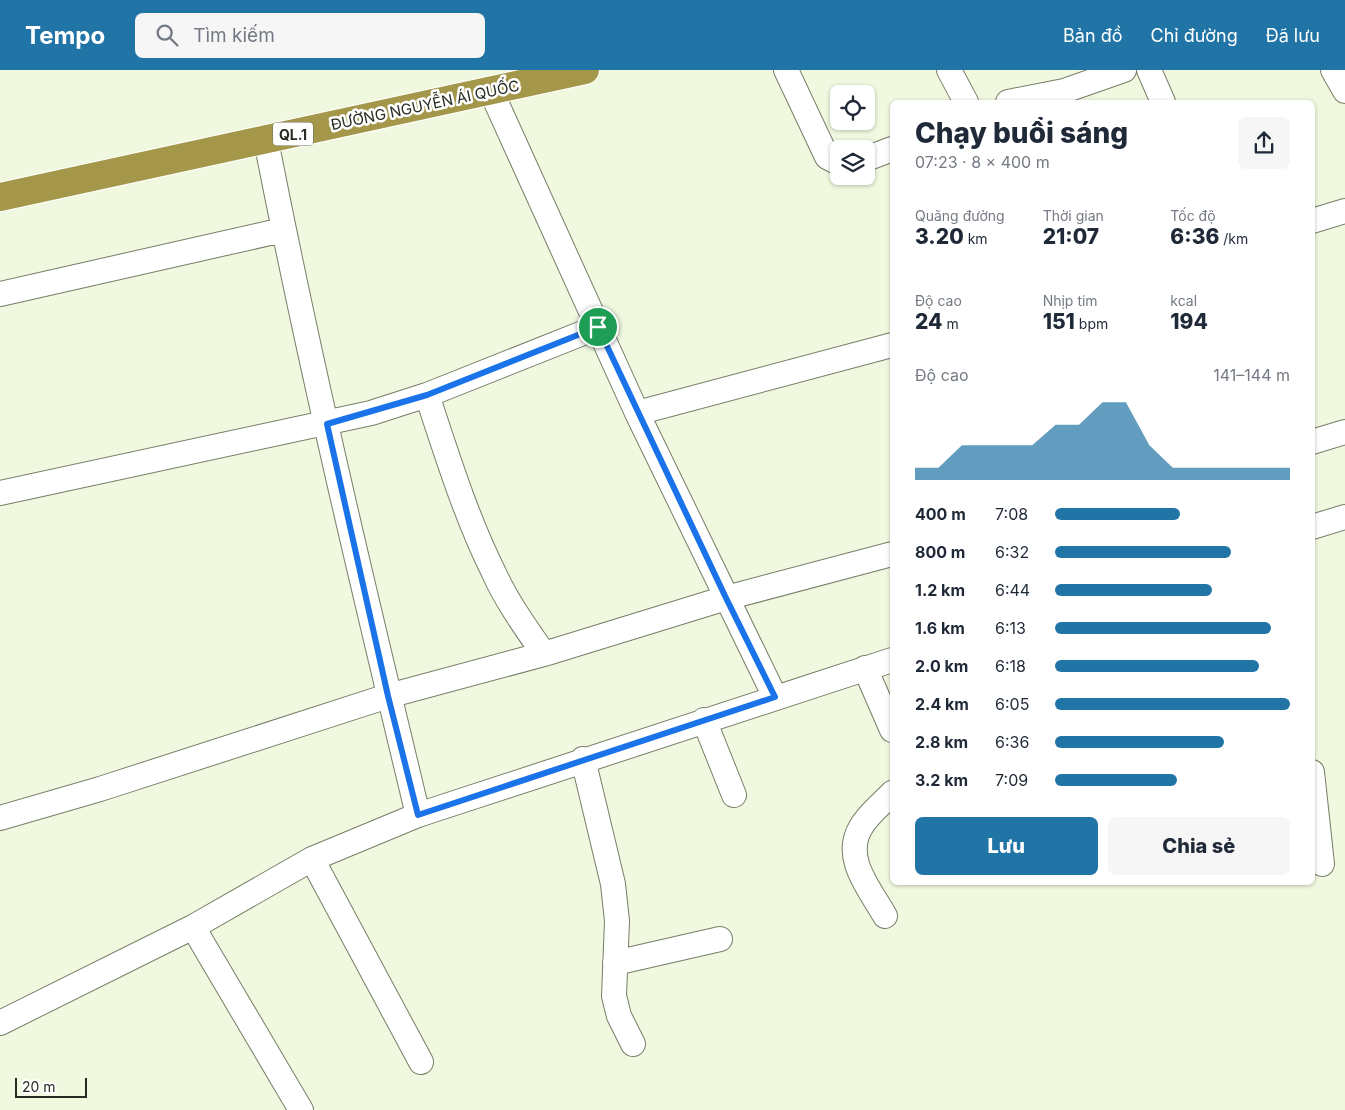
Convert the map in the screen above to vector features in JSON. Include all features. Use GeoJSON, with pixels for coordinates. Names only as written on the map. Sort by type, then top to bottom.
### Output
{"type":"FeatureCollection","features":[{"type":"Feature","properties":{"kind":"highway","name":"ĐƯỜNG NGUYỄN ÁI QUỐC"},"geometry":{"type":"LineString","coordinates":[[0,198],[585,70]]}},
{"type":"Feature","properties":{"kind":"street"},"geometry":{"type":"LineString","coordinates":[[786,70],[827,157],[830,158]]}},
{"type":"Feature","properties":{"kind":"street"},"geometry":{"type":"LineString","coordinates":[[949,70],[965,100]]}},
{"type":"Feature","properties":{"kind":"street"},"geometry":{"type":"LineString","coordinates":[[1017,100],[1064,90],[1124,70]]}},
{"type":"Feature","properties":{"kind":"street"},"geometry":{"type":"LineString","coordinates":[[1149,70],[1162,100]]}},
{"type":"Feature","properties":{"kind":"street"},"geometry":{"type":"LineString","coordinates":[[1334,70],[1345,91]]}},
{"type":"Feature","properties":{"kind":"street"},"geometry":{"type":"LineString","coordinates":[[492,90],[638,413],[775,697]]}},
{"type":"Feature","properties":{"kind":"street"},"geometry":{"type":"LineString","coordinates":[[266,140],[283,230],[388,696],[418,815]]}},
{"type":"Feature","properties":{"kind":"street"},"geometry":{"type":"LineString","coordinates":[[875,155],[890,149]]}},
{"type":"Feature","properties":{"kind":"street"},"geometry":{"type":"LineString","coordinates":[[1315,220],[1345,211]]}},
{"type":"Feature","properties":{"kind":"street"},"geometry":{"type":"LineString","coordinates":[[0,294],[283,230]]}},
{"type":"Feature","properties":{"kind":"street"},"geometry":{"type":"LineString","coordinates":[[0,493],[327,424],[427,395],[598,327]]}},
{"type":"Feature","properties":{"kind":"street"},"geometry":{"type":"LineString","coordinates":[[638,413],[890,346]]}},
{"type":"Feature","properties":{"kind":"street"},"geometry":{"type":"LineString","coordinates":[[427,395],[460,490],[493,573],[511,605],[544,654]]}},
{"type":"Feature","properties":{"kind":"street"},"geometry":{"type":"LineString","coordinates":[[1315,441],[1345,432]]}},
{"type":"Feature","properties":{"kind":"street"},"geometry":{"type":"LineString","coordinates":[[1315,526],[1345,516]]}},
{"type":"Feature","properties":{"kind":"street"},"geometry":{"type":"LineString","coordinates":[[0,818],[100,789],[388,696],[544,654],[726,598],[890,555]]}},
{"type":"Feature","properties":{"kind":"street"},"geometry":{"type":"LineString","coordinates":[[0,1023],[193,927],[312,859],[418,815],[584,759],[890,661]]}},
{"type":"Feature","properties":{"kind":"street"},"geometry":{"type":"LineString","coordinates":[[865,668],[890,725]]}},
{"type":"Feature","properties":{"kind":"street"},"geometry":{"type":"LineString","coordinates":[[704,720],[734,795]]}},
{"type":"Feature","properties":{"kind":"street"},"geometry":{"type":"LineString","coordinates":[[584,759],[613,884],[617,921],[614,996],[619,1016],[633,1044]]}},
{"type":"Feature","properties":{"kind":"street"},"geometry":{"type":"LineString","coordinates":[[884,916],[856,866],[853,853],[861,827],[890,795]]}},
{"type":"Feature","properties":{"kind":"street"},"geometry":{"type":"LineString","coordinates":[[1315,800],[1322,864]]}},
{"type":"Feature","properties":{"kind":"street"},"geometry":{"type":"LineString","coordinates":[[312,859],[421,1062]]}},
{"type":"Feature","properties":{"kind":"street"},"geometry":{"type":"LineString","coordinates":[[193,927],[301,1110]]}},
{"type":"Feature","properties":{"kind":"street"},"geometry":{"type":"LineString","coordinates":[[615,963],[720,939]]}},
{"type":"Feature","properties":{"kind":"route"},"geometry":{"type":"LineString","coordinates":[[598,327],[775,697],[418,815],[388,696],[327,424],[371,413],[427,395],[598,327]]}}]}
